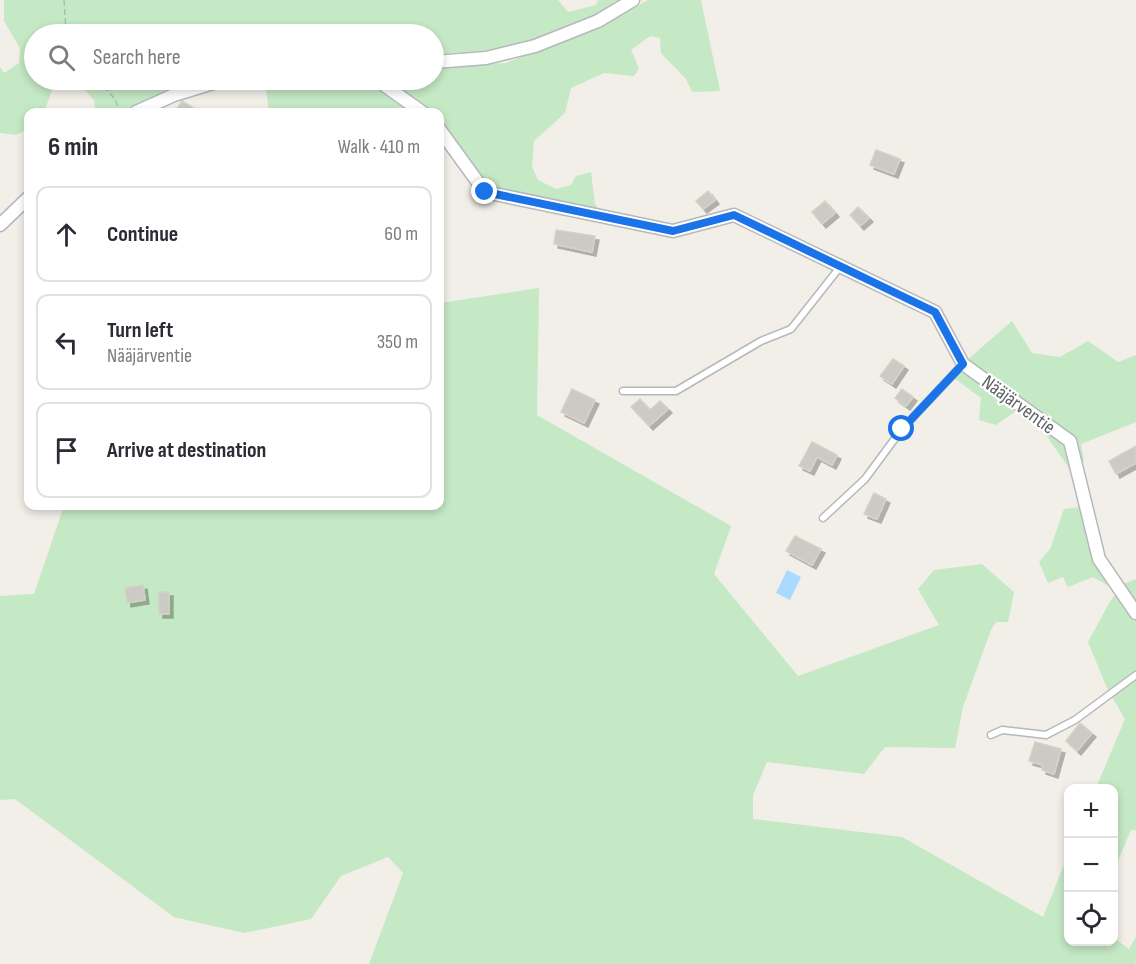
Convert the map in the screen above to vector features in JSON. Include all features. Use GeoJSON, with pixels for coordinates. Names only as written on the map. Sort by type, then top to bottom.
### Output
{"type":"FeatureCollection","features":[{"type":"Feature","properties":{"kind":"street"},"geometry":{"type":"LineString","coordinates":[[444,61],[486,58],[535,46],[598,21],[633,0]]}},
{"type":"Feature","properties":{"kind":"street"},"geometry":{"type":"LineString","coordinates":[[144,108],[188,90]]}},
{"type":"Feature","properties":{"kind":"street"},"geometry":{"type":"LineString","coordinates":[[391,90],[416,108]]}},
{"type":"Feature","properties":{"kind":"street","name":"Nääjärventie"},"geometry":{"type":"LineString","coordinates":[[444,136],[485,192],[673,231],[734,215],[935,312],[963,364],[1070,441],[1099,559],[1136,613]]}},
{"type":"Feature","properties":{"kind":"street"},"geometry":{"type":"LineString","coordinates":[[0,225],[24,202]]}},
{"type":"Feature","properties":{"kind":"lane"},"geometry":{"type":"LineString","coordinates":[[623,391],[676,391],[761,341],[791,329],[840,267]]}},
{"type":"Feature","properties":{"kind":"lane"},"geometry":{"type":"LineString","coordinates":[[823,518],[865,479],[902,429],[963,364]]}},
{"type":"Feature","properties":{"kind":"lane"},"geometry":{"type":"LineString","coordinates":[[991,735],[1002,730],[1046,735],[1075,720],[1136,675]]}},
{"type":"Feature","properties":{"kind":"path"},"geometry":{"type":"LineString","coordinates":[[64,0],[66,24]]}},
{"type":"Feature","properties":{"kind":"path"},"geometry":{"type":"LineString","coordinates":[[107,90],[115,99],[118,108]]}},
{"type":"Feature","properties":{"kind":"green space"},"geometry":{"type":"Polygon","coordinates":[[[4,0],[558,0],[568,12],[596,5],[598,0],[623,0],[592,19],[505,49],[444,53],[444,24],[24,24],[24,90],[52,90],[46,108],[24,108],[24,131],[16,135],[0,133],[0,67],[4,73],[19,63],[20,48],[4,21],[4,0]]]}},
{"type":"Feature","properties":{"kind":"green space"},"geometry":{"type":"Polygon","coordinates":[[[648,0],[701,0],[720,91],[692,92],[686,79],[661,53],[660,38],[650,36],[631,50],[639,68],[634,76],[604,73],[571,88],[565,113],[534,141],[532,167],[538,180],[556,189],[571,185],[576,176],[591,172],[595,204],[600,212],[492,189],[444,125],[444,108],[428,108],[398,90],[444,90],[444,66],[506,63],[617,18],[648,0]]]}},
{"type":"Feature","properties":{"kind":"green space"},"geometry":{"type":"Polygon","coordinates":[[[85,90],[170,90],[132,108],[95,108],[94,100],[85,90]]]}},
{"type":"Feature","properties":{"kind":"green space"},"geometry":{"type":"Polygon","coordinates":[[[266,90],[382,90],[408,108],[268,108],[266,90]]]}},
{"type":"Feature","properties":{"kind":"green space"},"geometry":{"type":"Polygon","coordinates":[[[539,288],[537,415],[731,526],[714,574],[798,676],[939,625],[918,589],[934,570],[982,564],[1014,592],[1008,622],[996,622],[991,630],[963,707],[955,748],[885,747],[864,774],[767,762],[753,795],[753,819],[902,837],[1043,917],[1064,865],[1064,946],[1118,946],[1118,941],[1129,949],[1136,937],[1135,964],[369,964],[403,873],[388,857],[341,876],[311,919],[244,933],[174,917],[15,799],[0,800],[0,596],[34,594],[63,510],[444,510],[444,302],[539,288]]]}},
{"type":"Feature","properties":{"kind":"green space"},"geometry":{"type":"Polygon","coordinates":[[[1012,321],[1032,353],[1060,357],[1088,341],[1118,362],[1136,355],[1136,422],[1081,444],[1084,461],[1069,468],[1025,405],[996,425],[979,420],[981,398],[950,375],[1012,321]]]}},
{"type":"Feature","properties":{"kind":"green space"},"geometry":{"type":"Polygon","coordinates":[[[1080,507],[1091,545],[1110,587],[1093,577],[1068,587],[1063,577],[1048,583],[1039,562],[1050,549],[1064,509],[1080,507]]]}},
{"type":"Feature","properties":{"kind":"green space"},"geometry":{"type":"Polygon","coordinates":[[[1136,579],[1136,830],[1131,830],[1118,861],[1118,784],[1098,784],[1125,719],[1107,688],[1088,642],[1121,585],[1136,579]]]}},
{"type":"Feature","properties":{"kind":"water"},"geometry":{"type":"Polygon","coordinates":[[[787,570],[801,577],[790,600],[776,593],[787,570]]]}},
{"type":"Feature","properties":{"kind":"building"},"geometry":{"type":"Polygon","coordinates":[[[182,101],[193,108],[178,108],[182,101]]]}},
{"type":"Feature","properties":{"kind":"building"},"geometry":{"type":"Polygon","coordinates":[[[876,150],[900,159],[894,174],[870,165],[876,150]]]}},
{"type":"Feature","properties":{"kind":"building"},"geometry":{"type":"Polygon","coordinates":[[[708,191],[715,200],[703,209],[696,201],[708,191]]]}},
{"type":"Feature","properties":{"kind":"building"},"geometry":{"type":"Polygon","coordinates":[[[825,201],[835,213],[822,224],[812,212],[825,201]]]}},
{"type":"Feature","properties":{"kind":"building"},"geometry":{"type":"Polygon","coordinates":[[[858,207],[869,218],[860,226],[850,215],[858,207]]]}},
{"type":"Feature","properties":{"kind":"building"},"geometry":{"type":"Polygon","coordinates":[[[556,230],[595,236],[592,252],[554,244],[556,230]]]}},
{"type":"Feature","properties":{"kind":"building"},"geometry":{"type":"Polygon","coordinates":[[[893,359],[904,366],[892,384],[880,376],[893,359]]]}},
{"type":"Feature","properties":{"kind":"building"},"geometry":{"type":"Polygon","coordinates":[[[572,389],[595,400],[584,423],[561,412],[572,389]]]}},
{"type":"Feature","properties":{"kind":"building"},"geometry":{"type":"Polygon","coordinates":[[[902,389],[913,397],[906,406],[895,398],[902,389]]]}},
{"type":"Feature","properties":{"kind":"building"},"geometry":{"type":"Polygon","coordinates":[[[640,399],[650,410],[660,401],[668,409],[649,426],[631,407],[640,399]]]}},
{"type":"Feature","properties":{"kind":"building"},"geometry":{"type":"Polygon","coordinates":[[[812,442],[837,455],[832,465],[817,457],[810,471],[799,466],[812,442]]]}},
{"type":"Feature","properties":{"kind":"building"},"geometry":{"type":"Polygon","coordinates":[[[1136,446],[1136,463],[1116,474],[1109,461],[1136,446]]]}},
{"type":"Feature","properties":{"kind":"building"},"geometry":{"type":"Polygon","coordinates":[[[874,493],[886,499],[877,519],[864,514],[874,493]]]}},
{"type":"Feature","properties":{"kind":"building"},"geometry":{"type":"Polygon","coordinates":[[[795,536],[821,549],[812,565],[786,551],[795,536]]]}},
{"type":"Feature","properties":{"kind":"building"},"geometry":{"type":"Polygon","coordinates":[[[143,585],[145,600],[127,603],[125,588],[143,585]]]}},
{"type":"Feature","properties":{"kind":"building"},"geometry":{"type":"Polygon","coordinates":[[[159,592],[169,592],[169,614],[159,614],[159,592]]]}},
{"type":"Feature","properties":{"kind":"building"},"geometry":{"type":"Polygon","coordinates":[[[1080,723],[1092,733],[1077,751],[1066,741],[1080,723]]]}},
{"type":"Feature","properties":{"kind":"building"},"geometry":{"type":"Polygon","coordinates":[[[1035,742],[1061,749],[1054,774],[1042,770],[1043,765],[1029,761],[1035,742]]]}},
{"type":"Feature","properties":{"kind":"route"},"geometry":{"type":"LineString","coordinates":[[485,192],[673,231],[734,215],[935,312],[963,364],[902,429]]}}]}
